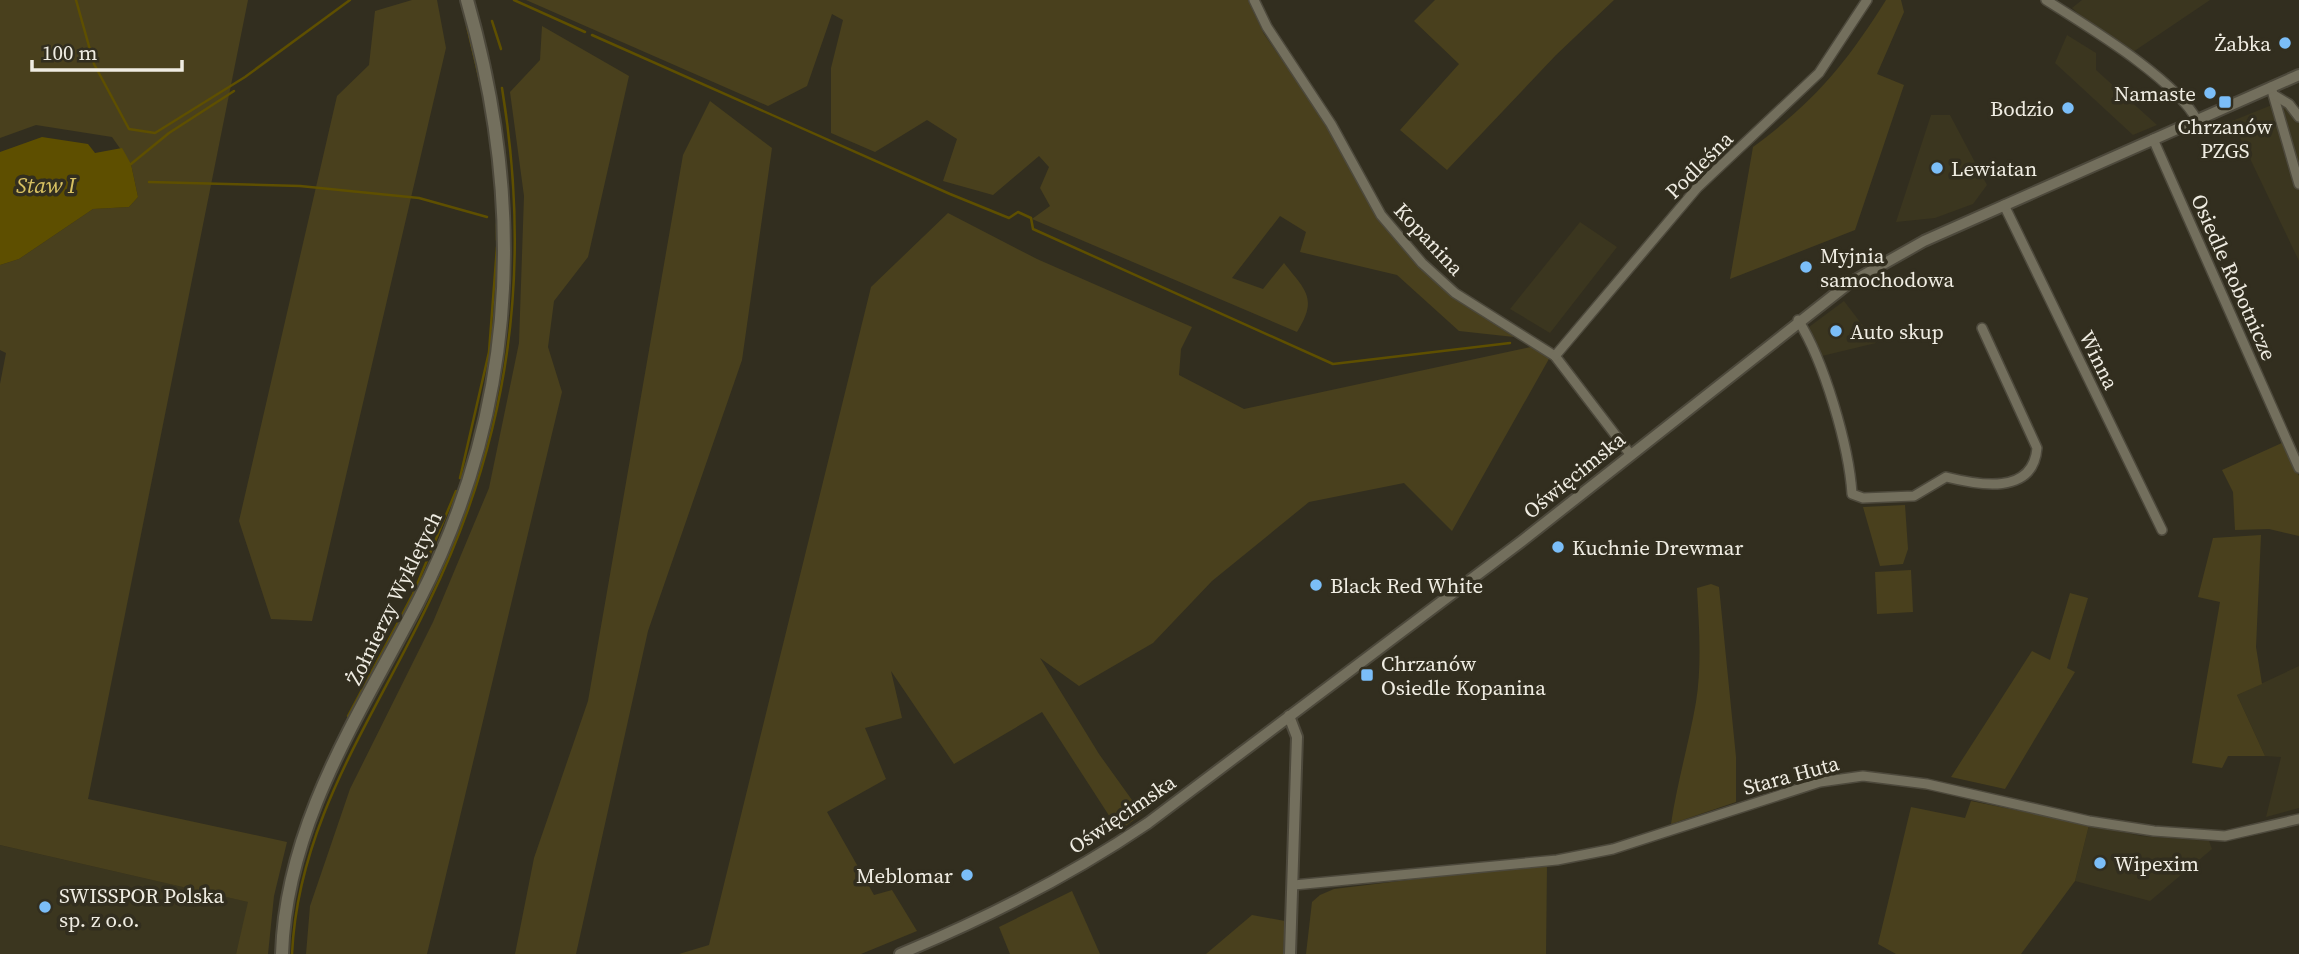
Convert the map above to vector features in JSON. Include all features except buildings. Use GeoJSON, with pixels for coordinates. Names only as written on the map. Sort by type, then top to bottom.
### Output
{"type":"FeatureCollection","features":[{"type":"Feature","properties":{"kind":"main road","name":"Żołnierzy Wyklętych"},"geometry":{"type":"LineString","coordinates":[[282,954],[293,870],[310,816],[333,762],[438,559],[468,480],[490,396],[502,312],[504,196],[492,102],[467,0]]}},
{"type":"Feature","properties":{"kind":"street","name":"Kopanina"},"geometry":{"type":"LineString","coordinates":[[1254,0],[1267,27],[1331,124],[1381,215],[1422,263],[1455,293],[1555,356],[1630,454]]}},
{"type":"Feature","properties":{"kind":"street","name":"Podleśna"},"geometry":{"type":"LineString","coordinates":[[1555,356],[1697,188],[1819,73],[1867,0]]}},
{"type":"Feature","properties":{"kind":"street"},"geometry":{"type":"LineString","coordinates":[[2046,0],[2150,73],[2188,104],[2197,120]]}},
{"type":"Feature","properties":{"kind":"street","name":"Oświęcimska"},"geometry":{"type":"LineString","coordinates":[[900,954],[1003,908],[1098,857],[1522,541],[1798,320],[1877,266],[2004,205],[2153,139],[2273,91],[2299,75]]}},
{"type":"Feature","properties":{"kind":"street"},"geometry":{"type":"LineString","coordinates":[[2273,91],[2289,104],[2299,117]]}},
{"type":"Feature","properties":{"kind":"street"},"geometry":{"type":"LineString","coordinates":[[2273,91],[2299,184]]}},
{"type":"Feature","properties":{"kind":"street","name":"Osiedle Robotnicze"},"geometry":{"type":"LineString","coordinates":[[2153,139],[2299,468]]}},
{"type":"Feature","properties":{"kind":"street","name":"Winna"},"geometry":{"type":"LineString","coordinates":[[2004,205],[2162,530]]}},
{"type":"Feature","properties":{"kind":"street"},"geometry":{"type":"LineString","coordinates":[[1798,320],[1814,351],[1838,422],[1852,494],[1863,498],[1914,496],[1946,477],[1983,486],[2000,485],[2028,472],[2036,460],[2037,448],[1982,328]]}},
{"type":"Feature","properties":{"kind":"street"},"geometry":{"type":"LineString","coordinates":[[1289,716],[1297,737],[1290,954]]}},
{"type":"Feature","properties":{"kind":"street","name":"Stara Huta"},"geometry":{"type":"LineString","coordinates":[[1294,885],[1557,860],[1613,849],[1820,782],[1855,777],[1900,779],[1941,786],[2089,821],[2154,831],[2225,836],[2299,819]]}},
{"type":"Feature","properties":{"kind":"shaded area"},"geometry":{"type":"Polygon","coordinates":[[[0,0],[248,0],[88,799],[287,842],[274,896],[268,954],[236,954],[248,902],[0,845],[0,384],[6,353],[0,350],[0,265],[19,259],[93,209],[129,207],[138,197],[131,164],[112,137],[36,125],[0,138],[0,0]]]}},
{"type":"Feature","properties":{"kind":"shaded area"},"geometry":{"type":"Polygon","coordinates":[[[412,0],[437,0],[446,48],[312,621],[271,619],[239,521],[337,96],[369,65],[375,11],[412,0]]]}},
{"type":"Feature","properties":{"kind":"shaded area"},"geometry":{"type":"Polygon","coordinates":[[[526,0],[1248,0],[1264,34],[1325,122],[1379,221],[1420,268],[1451,296],[1514,337],[1459,331],[1397,275],[1300,252],[1306,232],[1280,216],[1232,278],[1263,289],[1284,263],[1307,295],[1307,311],[1297,332],[1032,219],[1050,206],[1040,188],[1049,167],[1039,156],[993,195],[943,181],[957,139],[927,120],[875,152],[831,133],[831,68],[843,20],[832,14],[807,86],[768,106],[526,0]]]}},
{"type":"Feature","properties":{"kind":"shaded area"},"geometry":{"type":"Polygon","coordinates":[[[1435,0],[1614,0],[1556,55],[1447,170],[1400,130],[1459,64],[1414,21],[1435,0]]]}},
{"type":"Feature","properties":{"kind":"shaded area"},"geometry":{"type":"Polygon","coordinates":[[[1886,0],[1901,0],[1904,12],[1877,74],[1904,85],[1855,230],[1730,279],[1753,147],[1794,114],[1827,81],[1857,44],[1886,0]]]}},
{"type":"Feature","properties":{"kind":"shaded area"},"geometry":{"type":"Polygon","coordinates":[[[2082,0],[2210,0],[2127,56],[2072,8],[2082,0]]]}},
{"type":"Feature","properties":{"kind":"shaded area"},"geometry":{"type":"Polygon","coordinates":[[[542,26],[629,76],[588,257],[554,301],[548,347],[562,392],[427,954],[306,954],[310,906],[350,789],[433,622],[489,488],[519,343],[524,196],[510,92],[540,60],[542,26]]]}},
{"type":"Feature","properties":{"kind":"shaded area"},"geometry":{"type":"Polygon","coordinates":[[[2067,35],[2096,53],[2096,70],[2157,125],[2133,135],[2055,63],[2067,35]]]}},
{"type":"Feature","properties":{"kind":"shaded area"},"geometry":{"type":"Polygon","coordinates":[[[2289,98],[2299,112],[2299,261],[2232,121],[2289,98]]]}},
{"type":"Feature","properties":{"kind":"shaded area"},"geometry":{"type":"Polygon","coordinates":[[[710,101],[772,148],[742,360],[648,631],[576,954],[515,954],[534,858],[588,701],[683,155],[710,101]]]}},
{"type":"Feature","properties":{"kind":"shaded area","name":"Lewiatan"},"geometry":{"type":"Polygon","coordinates":[[[1931,115],[1950,115],[1987,185],[1973,204],[1935,218],[1896,222],[1931,115]]]}},
{"type":"Feature","properties":{"kind":"shaded area"},"geometry":{"type":"Polygon","coordinates":[[[948,213],[1037,259],[1192,327],[1181,349],[1179,375],[1244,409],[1535,346],[1550,357],[1452,531],[1404,483],[1309,502],[1212,581],[1153,643],[1079,686],[1040,658],[1099,754],[1142,814],[1119,831],[1042,712],[954,764],[891,671],[902,718],[865,728],[886,779],[827,812],[874,895],[892,890],[917,931],[861,954],[679,954],[709,945],[871,287],[948,213]]]}},
{"type":"Feature","properties":{"kind":"shaded area"},"geometry":{"type":"Polygon","coordinates":[[[1580,222],[1617,247],[1550,333],[1510,309],[1580,222]]]}},
{"type":"Feature","properties":{"kind":"shaded area"},"geometry":{"type":"Polygon","coordinates":[[[1844,301],[1876,343],[1822,356],[1809,327],[1844,301]]]}},
{"type":"Feature","properties":{"kind":"shaded area"},"geometry":{"type":"Polygon","coordinates":[[[2284,442],[2299,476],[2299,536],[2269,529],[2235,530],[2233,492],[2222,470],[2284,442]]]}},
{"type":"Feature","properties":{"kind":"shaded area"},"geometry":{"type":"Polygon","coordinates":[[[1905,505],[1908,549],[1903,564],[1880,566],[1863,507],[1905,505]]]}},
{"type":"Feature","properties":{"kind":"shaded area"},"geometry":{"type":"Polygon","coordinates":[[[2261,535],[2256,647],[2262,684],[2237,695],[2265,756],[2228,756],[2222,768],[2192,763],[2220,602],[2198,597],[2213,538],[2261,535]]]}},
{"type":"Feature","properties":{"kind":"shaded area"},"geometry":{"type":"Polygon","coordinates":[[[1911,570],[1913,612],[1877,614],[1875,572],[1911,570]]]}},
{"type":"Feature","properties":{"kind":"shaded area"},"geometry":{"type":"Polygon","coordinates":[[[1711,584],[1719,587],[1736,757],[1736,802],[1671,824],[1698,688],[1700,645],[1697,588],[1711,584]]]}},
{"type":"Feature","properties":{"kind":"shaded area"},"geometry":{"type":"Polygon","coordinates":[[[2070,593],[2088,598],[2067,668],[2075,672],[2005,789],[1951,777],[2032,651],[2050,660],[2070,593]]]}},
{"type":"Feature","properties":{"kind":"shaded area"},"geometry":{"type":"Polygon","coordinates":[[[2299,666],[2299,808],[2266,817],[2281,757],[2265,756],[2237,695],[2299,666]]]}},
{"type":"Feature","properties":{"kind":"shaded area"},"geometry":{"type":"Polygon","coordinates":[[[1971,801],[2089,825],[2075,881],[2021,954],[1896,954],[1878,944],[1911,807],[1965,818],[1971,801]]]}},
{"type":"Feature","properties":{"kind":"shaded area"},"geometry":{"type":"Polygon","coordinates":[[[2089,825],[2141,836],[2209,841],[2212,849],[2150,901],[2075,881],[2089,825]]]}},
{"type":"Feature","properties":{"kind":"shaded area"},"geometry":{"type":"Polygon","coordinates":[[[0,845],[249,902],[236,954],[0,954],[0,845]]]}},
{"type":"Feature","properties":{"kind":"shaded area"},"geometry":{"type":"Polygon","coordinates":[[[1547,863],[1546,954],[1306,954],[1312,902],[1334,889],[1547,863]]]}},
{"type":"Feature","properties":{"kind":"shaded area"},"geometry":{"type":"Polygon","coordinates":[[[1072,891],[1100,954],[1010,954],[999,927],[1072,891]]]}},
{"type":"Feature","properties":{"kind":"shaded area"},"geometry":{"type":"Polygon","coordinates":[[[1252,915],[1285,921],[1283,954],[1206,954],[1252,915]]]}},
{"type":"Feature","properties":{"kind":"water","name":"Staw I"},"geometry":{"type":"Polygon","coordinates":[[[42,137],[88,144],[95,153],[122,148],[131,164],[138,197],[129,207],[93,209],[19,259],[0,265],[0,152],[42,137]]]}},
{"type":"Feature","properties":{"kind":"waterway"},"geometry":{"type":"LineString","coordinates":[[76,0],[94,64],[129,129],[155,133],[245,77],[350,0]]}},
{"type":"Feature","properties":{"kind":"waterway"},"geometry":{"type":"LineString","coordinates":[[514,0],[585,32]]}},
{"type":"Feature","properties":{"kind":"waterway"},"geometry":{"type":"LineString","coordinates":[[492,21],[501,49]]}},
{"type":"Feature","properties":{"kind":"waterway"},"geometry":{"type":"LineString","coordinates":[[467,26],[481,85]]}},
{"type":"Feature","properties":{"kind":"waterway"},"geometry":{"type":"LineString","coordinates":[[592,35],[950,194],[1009,218],[1018,212],[1031,218],[1033,229],[1333,364],[1510,343]]}},
{"type":"Feature","properties":{"kind":"waterway"},"geometry":{"type":"LineString","coordinates":[[292,954],[297,905],[308,859],[323,815],[457,540],[479,477],[496,414],[507,351],[515,222],[511,156],[502,88]]}},
{"type":"Feature","properties":{"kind":"waterway"},"geometry":{"type":"LineString","coordinates":[[131,164],[169,133],[234,91]]}},
{"type":"Feature","properties":{"kind":"waterway"},"geometry":{"type":"LineString","coordinates":[[149,182],[300,186],[419,198],[487,217]]}},
{"type":"Feature","properties":{"kind":"waterway"},"geometry":{"type":"LineString","coordinates":[[497,224],[497,240]]}},
{"type":"Feature","properties":{"kind":"waterway"},"geometry":{"type":"LineString","coordinates":[[460,478],[489,352],[497,247]]}},
{"type":"Feature","properties":{"kind":"waterway"},"geometry":{"type":"LineString","coordinates":[[348,716],[413,594],[456,491]]}},
{"type":"Feature","properties":{"kind":"place","name":"Żabka"},"geometry":{"type":"Point","coordinates":[2285,43]}},
{"type":"Feature","properties":{"kind":"place","name":"Namaste"},"geometry":{"type":"Point","coordinates":[2210,93]}},
{"type":"Feature","properties":{"kind":"place","name":"Chrzanów PZGS"},"geometry":{"type":"Point","coordinates":[2225,102]}},
{"type":"Feature","properties":{"kind":"place","name":"Bodzio"},"geometry":{"type":"Point","coordinates":[2068,108]}},
{"type":"Feature","properties":{"kind":"place","name":"Lewiatan"},"geometry":{"type":"Point","coordinates":[1937,168]}},
{"type":"Feature","properties":{"kind":"place","name":"Myjnia samochodowa"},"geometry":{"type":"Point","coordinates":[1806,267]}},
{"type":"Feature","properties":{"kind":"place","name":"Auto skup"},"geometry":{"type":"Point","coordinates":[1836,331]}},
{"type":"Feature","properties":{"kind":"place","name":"Kuchnie Drewmar"},"geometry":{"type":"Point","coordinates":[1558,547]}},
{"type":"Feature","properties":{"kind":"place","name":"Black Red White"},"geometry":{"type":"Point","coordinates":[1316,585]}},
{"type":"Feature","properties":{"kind":"place","name":"Chrzanów Osiedle Kopanina"},"geometry":{"type":"Point","coordinates":[1367,675]}},
{"type":"Feature","properties":{"kind":"place","name":"Wipexim"},"geometry":{"type":"Point","coordinates":[2100,863]}},
{"type":"Feature","properties":{"kind":"place","name":"Meblomar"},"geometry":{"type":"Point","coordinates":[967,875]}},
{"type":"Feature","properties":{"kind":"place","name":"SWISSPOR Polska sp. z o.o."},"geometry":{"type":"Point","coordinates":[45,907]}}]}
